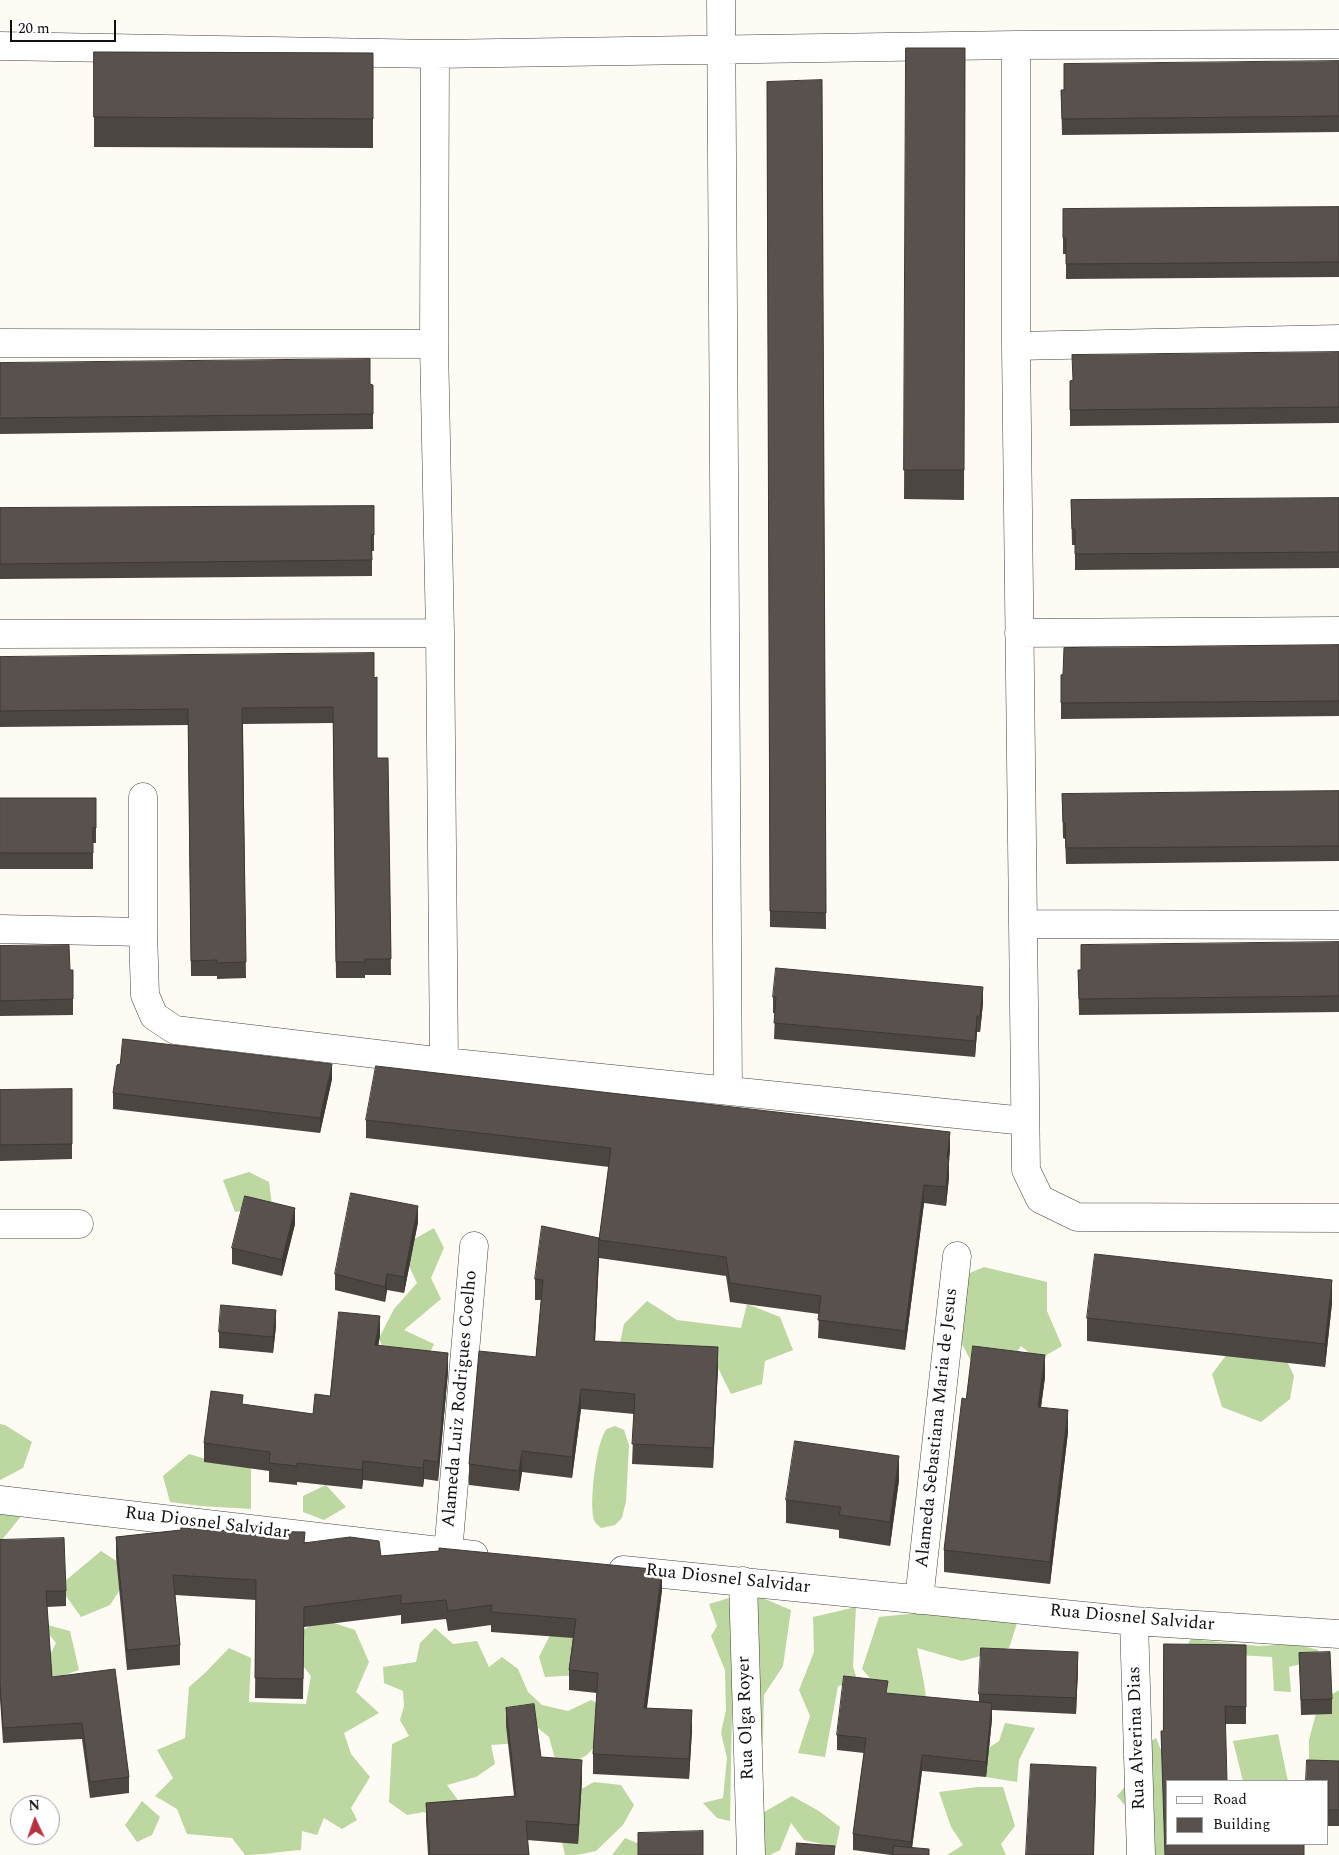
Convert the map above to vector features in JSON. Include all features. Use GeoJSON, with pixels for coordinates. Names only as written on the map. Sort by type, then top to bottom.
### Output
{"type":"FeatureCollection","features":[{"type":"Feature","properties":{"kind":"street"},"geometry":{"type":"LineString","coordinates":[[721,0],[728,1090]]}},
{"type":"Feature","properties":{"kind":"street"},"geometry":{"type":"LineString","coordinates":[[0,46],[435,54],[1016,45],[1339,44]]}},
{"type":"Feature","properties":{"kind":"street"},"geometry":{"type":"LineString","coordinates":[[1016,45],[1016,346],[1026,1170],[1040,1199],[1077,1218],[1339,1218]]}},
{"type":"Feature","properties":{"kind":"street"},"geometry":{"type":"LineString","coordinates":[[435,54],[434,344],[440,633],[444,1062]]}},
{"type":"Feature","properties":{"kind":"street"},"geometry":{"type":"LineString","coordinates":[[1016,346],[1339,339]]}},
{"type":"Feature","properties":{"kind":"street"},"geometry":{"type":"LineString","coordinates":[[0,343],[434,344]]}},
{"type":"Feature","properties":{"kind":"street"},"geometry":{"type":"LineString","coordinates":[[1019,633],[1339,631]]}},
{"type":"Feature","properties":{"kind":"street"},"geometry":{"type":"LineString","coordinates":[[0,634],[440,633]]}},
{"type":"Feature","properties":{"kind":"street"},"geometry":{"type":"LineString","coordinates":[[143,797],[145,995],[154,1016],[175,1030],[444,1062],[1024,1121]]}},
{"type":"Feature","properties":{"kind":"street"},"geometry":{"type":"LineString","coordinates":[[1023,924],[1339,925]]}},
{"type":"Feature","properties":{"kind":"street"},"geometry":{"type":"LineString","coordinates":[[0,929],[143,932]]}},
{"type":"Feature","properties":{"kind":"street"},"geometry":{"type":"LineString","coordinates":[[0,1224],[79,1224]]}},
{"type":"Feature","properties":{"kind":"street","name":"Alameda Luiz Rodrigues Coelho"},"geometry":{"type":"LineString","coordinates":[[448,1553],[474,1246]]}},
{"type":"Feature","properties":{"kind":"street","name":"Alameda Sebastiana Maria de Jesus"},"geometry":{"type":"LineString","coordinates":[[919,1600],[957,1256]]}},
{"type":"Feature","properties":{"kind":"street","name":"Rua Diosnel Salvidar"},"geometry":{"type":"LineString","coordinates":[[0,1500],[497,1558]]}},
{"type":"Feature","properties":{"kind":"street","name":"Rua Diosnel Salvidar"},"geometry":{"type":"LineString","coordinates":[[596,1567],[1134,1621],[1339,1634]]}},
{"type":"Feature","properties":{"kind":"street","name":"Rua Olga Royer"},"geometry":{"type":"LineString","coordinates":[[743,1582],[751,1855]]}},
{"type":"Feature","properties":{"kind":"street","name":"Rua Alverina Dias"},"geometry":{"type":"LineString","coordinates":[[1134,1621],[1141,1855]]}},
{"type":"Feature","properties":{"kind":"green space"},"geometry":{"type":"Polygon","coordinates":[[[249,1172],[269,1182],[272,1205],[235,1212],[223,1180],[249,1172]]]}},
{"type":"Feature","properties":{"kind":"green space"},"geometry":{"type":"Polygon","coordinates":[[[434,1228],[444,1248],[431,1278],[441,1299],[404,1330],[434,1344],[422,1370],[386,1356],[379,1338],[394,1309],[417,1283],[400,1247],[434,1228]]]}},
{"type":"Feature","properties":{"kind":"green space"},"geometry":{"type":"Polygon","coordinates":[[[984,1267],[1047,1282],[1047,1311],[1062,1346],[1038,1360],[1021,1346],[1010,1362],[974,1367],[962,1344],[963,1276],[984,1267]]]}},
{"type":"Feature","properties":{"kind":"green space"},"geometry":{"type":"Polygon","coordinates":[[[647,1301],[677,1320],[741,1328],[747,1304],[780,1317],[793,1350],[765,1361],[762,1384],[731,1394],[718,1368],[618,1352],[624,1324],[647,1301]]]}},
{"type":"Feature","properties":{"kind":"green space"},"geometry":{"type":"Polygon","coordinates":[[[1279,1344],[1294,1376],[1290,1399],[1261,1422],[1222,1407],[1212,1374],[1233,1346],[1279,1344]]]}},
{"type":"Feature","properties":{"kind":"green space"},"geometry":{"type":"Polygon","coordinates":[[[0,1424],[5,1425],[32,1442],[23,1468],[0,1480],[0,1424]]]}},
{"type":"Feature","properties":{"kind":"green space"},"geometry":{"type":"Polygon","coordinates":[[[615,1426],[624,1430],[629,1445],[626,1501],[622,1518],[615,1525],[601,1528],[595,1522],[593,1515],[594,1475],[603,1435],[607,1429],[615,1426]]]}},
{"type":"Feature","properties":{"kind":"green space"},"geometry":{"type":"Polygon","coordinates":[[[189,1454],[222,1464],[251,1468],[251,1509],[170,1502],[163,1476],[189,1454]]]}},
{"type":"Feature","properties":{"kind":"green space"},"geometry":{"type":"Polygon","coordinates":[[[326,1485],[346,1507],[324,1520],[303,1512],[303,1496],[326,1485]]]}},
{"type":"Feature","properties":{"kind":"green space"},"geometry":{"type":"Polygon","coordinates":[[[0,1511],[23,1514],[0,1542],[0,1511]]]}},
{"type":"Feature","properties":{"kind":"green space"},"geometry":{"type":"Polygon","coordinates":[[[101,1551],[132,1571],[110,1605],[81,1617],[59,1586],[101,1551]]]}},
{"type":"Feature","properties":{"kind":"green space"},"geometry":{"type":"Polygon","coordinates":[[[742,1594],[733,1653],[730,1821],[717,1818],[703,1803],[723,1798],[727,1758],[721,1733],[726,1710],[725,1670],[711,1636],[717,1626],[709,1604],[742,1594]]]}},
{"type":"Feature","properties":{"kind":"green space"},"geometry":{"type":"Polygon","coordinates":[[[753,1594],[791,1610],[783,1666],[764,1695],[763,1741],[754,1775],[753,1594]]]}},
{"type":"Feature","properties":{"kind":"green space"},"geometry":{"type":"Polygon","coordinates":[[[856,1607],[853,1666],[858,1683],[838,1686],[825,1757],[798,1753],[810,1716],[799,1690],[814,1652],[813,1617],[856,1607]]]}},
{"type":"Feature","properties":{"kind":"green space"},"geometry":{"type":"Polygon","coordinates":[[[917,1613],[1017,1623],[1009,1648],[962,1661],[917,1648],[933,1749],[862,1669],[879,1617],[917,1613]]]}},
{"type":"Feature","properties":{"kind":"green space"},"geometry":{"type":"Polygon","coordinates":[[[322,1619],[355,1630],[369,1662],[356,1692],[379,1713],[344,1733],[351,1754],[370,1777],[351,1808],[357,1820],[342,1829],[324,1818],[317,1835],[302,1831],[301,1850],[259,1854],[245,1855],[232,1838],[187,1834],[177,1809],[155,1796],[173,1778],[157,1750],[185,1738],[189,1687],[229,1648],[251,1658],[249,1702],[306,1704],[311,1676],[295,1656],[296,1634],[322,1619]]]}},
{"type":"Feature","properties":{"kind":"green space"},"geometry":{"type":"Polygon","coordinates":[[[40,1623],[70,1631],[79,1670],[59,1677],[40,1675],[56,1643],[40,1623]]]}},
{"type":"Feature","properties":{"kind":"green space"},"geometry":{"type":"Polygon","coordinates":[[[435,1628],[453,1644],[477,1641],[489,1667],[502,1657],[518,1669],[528,1692],[542,1705],[568,1711],[591,1700],[611,1710],[606,1734],[587,1755],[558,1770],[549,1737],[526,1718],[520,1743],[491,1745],[495,1764],[476,1777],[447,1785],[460,1803],[443,1821],[424,1812],[407,1815],[389,1802],[392,1744],[409,1736],[400,1720],[404,1706],[403,1691],[384,1683],[383,1667],[416,1662],[420,1643],[435,1628]]]}},
{"type":"Feature","properties":{"kind":"green space"},"geometry":{"type":"Polygon","coordinates":[[[552,1631],[576,1636],[580,1675],[545,1677],[539,1657],[552,1631]]]}},
{"type":"Feature","properties":{"kind":"green space"},"geometry":{"type":"Polygon","coordinates":[[[1191,1639],[1258,1646],[1296,1644],[1318,1650],[1317,1660],[1289,1667],[1291,1692],[1274,1691],[1272,1657],[1183,1652],[1191,1639]]]}},
{"type":"Feature","properties":{"kind":"green space"},"geometry":{"type":"Polygon","coordinates":[[[1339,1690],[1339,1776],[1309,1761],[1309,1740],[1319,1702],[1339,1690]]]}},
{"type":"Feature","properties":{"kind":"green space"},"geometry":{"type":"Polygon","coordinates":[[[1005,1723],[1035,1728],[1019,1760],[1017,1782],[986,1777],[975,1757],[999,1741],[1005,1723]]]}},
{"type":"Feature","properties":{"kind":"green space"},"geometry":{"type":"Polygon","coordinates":[[[1278,1734],[1288,1780],[1243,1780],[1233,1741],[1278,1734]]]}},
{"type":"Feature","properties":{"kind":"green space"},"geometry":{"type":"Polygon","coordinates":[[[1156,1738],[1171,1774],[1168,1780],[1166,1780],[1166,1845],[1169,1845],[1176,1855],[1131,1855],[1132,1814],[1117,1796],[1129,1782],[1123,1756],[1156,1738]]]}},
{"type":"Feature","properties":{"kind":"green space"},"geometry":{"type":"Polygon","coordinates":[[[594,1782],[621,1785],[634,1805],[623,1825],[596,1851],[577,1855],[565,1855],[556,1817],[567,1797],[594,1782]]]}},
{"type":"Feature","properties":{"kind":"green space"},"geometry":{"type":"Polygon","coordinates":[[[978,1787],[1003,1787],[1015,1826],[1001,1844],[1006,1855],[947,1855],[963,1845],[951,1827],[939,1792],[978,1787]]]}},
{"type":"Feature","properties":{"kind":"green space"},"geometry":{"type":"Polygon","coordinates":[[[792,1796],[819,1811],[840,1827],[836,1847],[804,1840],[791,1823],[780,1850],[770,1855],[755,1855],[752,1819],[792,1796]]]}},
{"type":"Feature","properties":{"kind":"green space"},"geometry":{"type":"Polygon","coordinates":[[[142,1801],[160,1817],[152,1835],[137,1842],[125,1825],[142,1801]]]}},
{"type":"Feature","properties":{"kind":"green space"},"geometry":{"type":"Polygon","coordinates":[[[625,1838],[657,1851],[657,1855],[612,1855],[625,1838]]]}},
{"type":"Feature","properties":{"kind":"building"},"geometry":{"type":"Polygon","coordinates":[[[906,48],[965,48],[964,470],[904,470],[906,48]]]}},
{"type":"Feature","properties":{"kind":"building"},"geometry":{"type":"Polygon","coordinates":[[[94,52],[373,53],[373,119],[94,117],[94,52]]]}},
{"type":"Feature","properties":{"kind":"building"},"geometry":{"type":"Polygon","coordinates":[[[1339,61],[1339,116],[1062,119],[1061,90],[1064,90],[1064,64],[1339,61]]]}},
{"type":"Feature","properties":{"kind":"building"},"geometry":{"type":"Polygon","coordinates":[[[822,80],[826,913],[770,911],[767,82],[822,80]]]}},
{"type":"Feature","properties":{"kind":"building"},"geometry":{"type":"Polygon","coordinates":[[[1339,207],[1339,262],[1066,264],[1066,238],[1063,238],[1063,209],[1339,207]]]}},
{"type":"Feature","properties":{"kind":"building"},"geometry":{"type":"Polygon","coordinates":[[[1339,352],[1339,407],[1070,410],[1070,381],[1073,380],[1072,355],[1339,352]]]}},
{"type":"Feature","properties":{"kind":"building"},"geometry":{"type":"Polygon","coordinates":[[[370,359],[370,384],[373,385],[373,414],[0,418],[0,363],[370,359]]]}},
{"type":"Feature","properties":{"kind":"building"},"geometry":{"type":"Polygon","coordinates":[[[1339,498],[1339,552],[1075,554],[1075,529],[1072,529],[1071,500],[1339,498]]]}},
{"type":"Feature","properties":{"kind":"building"},"geometry":{"type":"Polygon","coordinates":[[[374,506],[374,535],[371,535],[372,560],[0,564],[0,508],[374,506]]]}},
{"type":"Feature","properties":{"kind":"building"},"geometry":{"type":"Polygon","coordinates":[[[1339,645],[1339,701],[1061,703],[1061,675],[1063,674],[1064,648],[1339,645]]]}},
{"type":"Feature","properties":{"kind":"building"},"geometry":{"type":"Polygon","coordinates":[[[374,653],[374,678],[377,677],[377,758],[388,758],[391,959],[365,959],[365,962],[336,962],[333,707],[242,708],[246,962],[217,963],[217,960],[191,961],[188,709],[0,711],[0,657],[374,653]]]}},
{"type":"Feature","properties":{"kind":"building"},"geometry":{"type":"Polygon","coordinates":[[[1339,791],[1339,846],[1066,848],[1062,794],[1339,791]]]}},
{"type":"Feature","properties":{"kind":"building"},"geometry":{"type":"Polygon","coordinates":[[[0,798],[96,798],[96,828],[93,827],[93,853],[0,853],[0,798]]]}},
{"type":"Feature","properties":{"kind":"building"},"geometry":{"type":"Polygon","coordinates":[[[1339,942],[1339,996],[1079,999],[1078,970],[1081,970],[1081,945],[1339,942]]]}},
{"type":"Feature","properties":{"kind":"building"},"geometry":{"type":"Polygon","coordinates":[[[69,945],[70,970],[73,970],[73,999],[0,1001],[0,946],[69,945]]]}},
{"type":"Feature","properties":{"kind":"building"},"geometry":{"type":"Polygon","coordinates":[[[776,968],[983,987],[980,1016],[977,1016],[975,1041],[774,1023],[776,997],[773,997],[776,968]]]}},
{"type":"Feature","properties":{"kind":"building"},"geometry":{"type":"Polygon","coordinates":[[[123,1039],[332,1064],[320,1118],[113,1093],[117,1065],[120,1064],[123,1039]]]}},
{"type":"Feature","properties":{"kind":"building"},"geometry":{"type":"Polygon","coordinates":[[[376,1066],[950,1132],[946,1187],[924,1185],[905,1331],[818,1320],[821,1296],[730,1283],[726,1257],[599,1240],[611,1148],[366,1120],[376,1066]]]}},
{"type":"Feature","properties":{"kind":"building"},"geometry":{"type":"Polygon","coordinates":[[[72,1089],[72,1144],[0,1145],[0,1090],[72,1089]]]}},
{"type":"Feature","properties":{"kind":"building"},"geometry":{"type":"Polygon","coordinates":[[[351,1193],[418,1206],[404,1277],[387,1274],[385,1287],[335,1274],[351,1193]]]}},
{"type":"Feature","properties":{"kind":"building"},"geometry":{"type":"Polygon","coordinates":[[[245,1196],[295,1208],[282,1260],[232,1248],[245,1196]]]}},
{"type":"Feature","properties":{"kind":"building"},"geometry":{"type":"Polygon","coordinates":[[[542,1226],[599,1238],[594,1341],[718,1347],[713,1448],[632,1444],[635,1394],[581,1389],[572,1457],[522,1451],[519,1471],[469,1464],[479,1351],[536,1357],[543,1280],[535,1279],[542,1226]]]}},
{"type":"Feature","properties":{"kind":"building"},"geometry":{"type":"Polygon","coordinates":[[[1095,1254],[1332,1280],[1325,1344],[1087,1318],[1095,1254]]]}},
{"type":"Feature","properties":{"kind":"building"},"geometry":{"type":"Polygon","coordinates":[[[221,1305],[276,1310],[273,1337],[219,1332],[221,1305]]]}},
{"type":"Feature","properties":{"kind":"building"},"geometry":{"type":"Polygon","coordinates":[[[339,1312],[380,1316],[375,1345],[448,1353],[438,1462],[424,1460],[423,1468],[363,1461],[362,1470],[297,1463],[297,1466],[269,1463],[270,1452],[204,1443],[211,1391],[243,1395],[242,1404],[313,1414],[315,1394],[330,1396],[339,1312]]]}},
{"type":"Feature","properties":{"kind":"building"},"geometry":{"type":"Polygon","coordinates":[[[973,1346],[1045,1355],[1038,1407],[1068,1410],[1050,1562],[944,1550],[962,1398],[966,1399],[973,1346]]]}},
{"type":"Feature","properties":{"kind":"building"},"geometry":{"type":"Polygon","coordinates":[[[795,1441],[899,1456],[890,1522],[839,1515],[841,1507],[786,1500],[795,1441]]]}},
{"type":"Feature","properties":{"kind":"building"},"geometry":{"type":"Polygon","coordinates":[[[181,1528],[305,1532],[304,1543],[350,1537],[379,1541],[381,1556],[439,1551],[439,1548],[662,1570],[644,1708],[692,1710],[689,1759],[593,1754],[598,1673],[569,1670],[576,1619],[491,1612],[492,1605],[448,1611],[446,1600],[401,1604],[401,1595],[304,1607],[303,1679],[255,1678],[256,1580],[173,1575],[180,1645],[127,1650],[116,1537],[181,1530],[181,1528]]]}},
{"type":"Feature","properties":{"kind":"building"},"geometry":{"type":"Polygon","coordinates":[[[64,1538],[66,1591],[46,1591],[52,1677],[115,1669],[129,1777],[90,1782],[82,1723],[3,1728],[0,1683],[0,1540],[64,1538]]]}},
{"type":"Feature","properties":{"kind":"building"},"geometry":{"type":"Polygon","coordinates":[[[1164,1644],[1246,1645],[1246,1707],[1225,1706],[1227,1780],[1166,1780],[1166,1845],[1304,1845],[1304,1855],[1165,1855],[1161,1731],[1163,1731],[1164,1644]]]}},
{"type":"Feature","properties":{"kind":"building"},"geometry":{"type":"Polygon","coordinates":[[[981,1648],[1078,1652],[1076,1698],[979,1694],[981,1648]]]}},
{"type":"Feature","properties":{"kind":"building"},"geometry":{"type":"Polygon","coordinates":[[[1330,1652],[1332,1699],[1301,1700],[1299,1653],[1330,1652]]]}},
{"type":"Feature","properties":{"kind":"building"},"geometry":{"type":"Polygon","coordinates":[[[844,1676],[888,1681],[886,1693],[992,1703],[986,1762],[922,1755],[911,1842],[853,1834],[866,1738],[837,1735],[844,1676]]]}},
{"type":"Feature","properties":{"kind":"building"},"geometry":{"type":"Polygon","coordinates":[[[534,1704],[541,1757],[582,1760],[578,1825],[526,1821],[529,1855],[430,1855],[426,1803],[516,1796],[506,1708],[534,1704]]]}},
{"type":"Feature","properties":{"kind":"building"},"geometry":{"type":"Polygon","coordinates":[[[1307,1760],[1339,1761],[1339,1810],[1329,1810],[1329,1780],[1306,1780],[1307,1760]]]}},
{"type":"Feature","properties":{"kind":"building"},"geometry":{"type":"Polygon","coordinates":[[[1031,1764],[1096,1767],[1093,1855],[1026,1855],[1031,1764]]]}},
{"type":"Feature","properties":{"kind":"building"},"geometry":{"type":"Polygon","coordinates":[[[703,1831],[703,1855],[638,1855],[638,1833],[703,1831]]]}},
{"type":"Feature","properties":{"kind":"building"},"geometry":{"type":"Polygon","coordinates":[[[797,1843],[835,1846],[834,1855],[796,1855],[797,1843]]]}},
{"type":"Feature","properties":{"kind":"building"},"geometry":{"type":"Polygon","coordinates":[[[894,1846],[929,1849],[929,1855],[893,1855],[894,1846]]]}}]}
